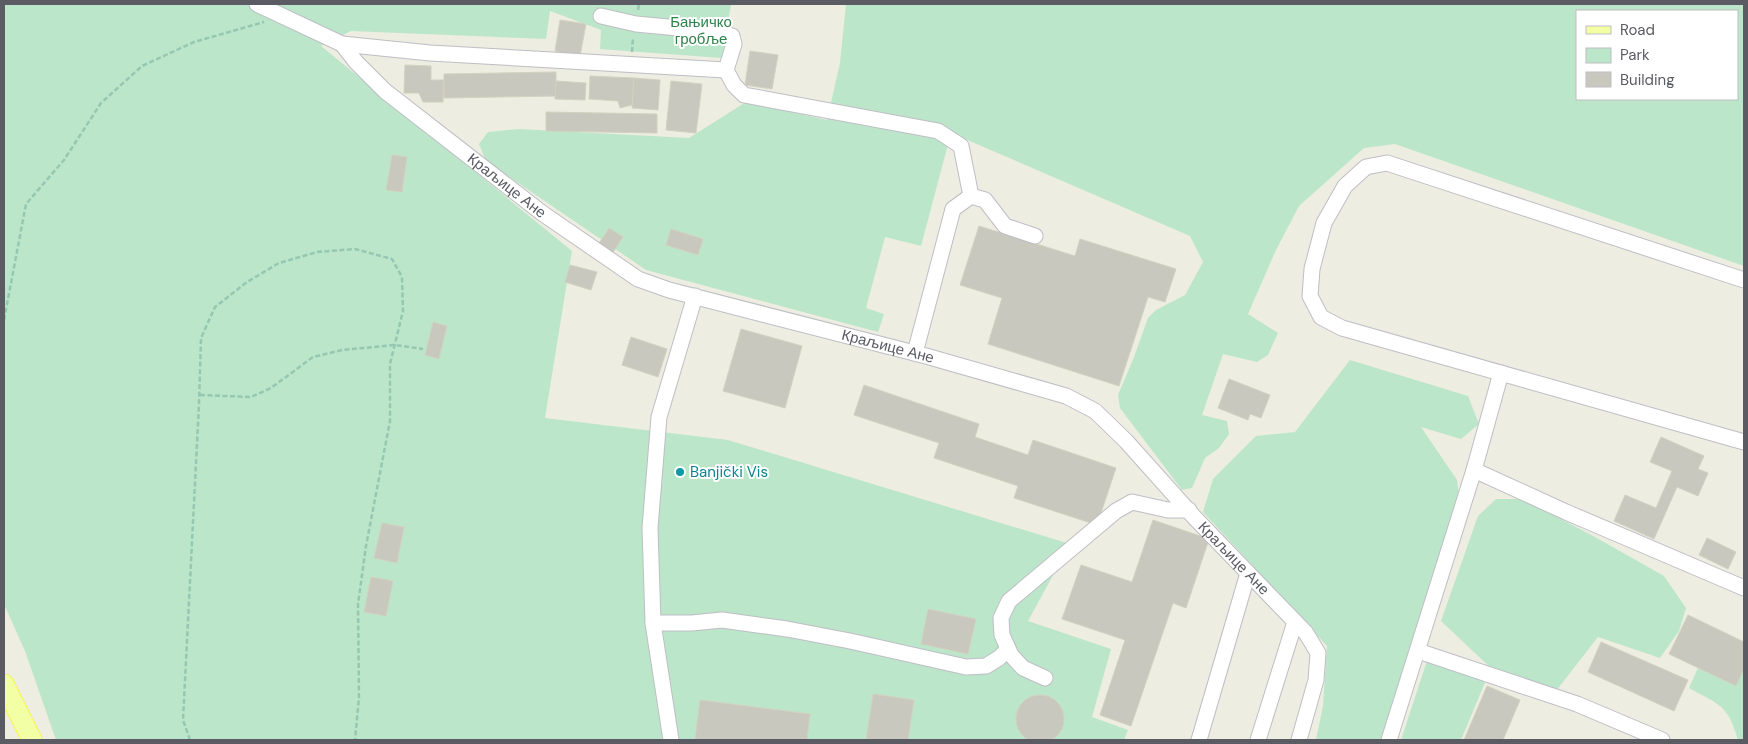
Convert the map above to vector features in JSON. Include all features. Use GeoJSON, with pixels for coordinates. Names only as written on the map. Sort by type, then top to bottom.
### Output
{"type":"FeatureCollection","features":[{"type":"Feature","properties":{"kind":"main road"},"geometry":{"type":"LineString","coordinates":[[4,684],[32,740]]}},
{"type":"Feature","properties":{"kind":"street"},"geometry":{"type":"LineString","coordinates":[[257,4],[342,44],[430,53],[726,70]]}},
{"type":"Feature","properties":{"kind":"street"},"geometry":{"type":"LineString","coordinates":[[601,16],[634,24],[721,32],[732,36],[734,44],[726,70],[734,85],[744,95],[938,131],[961,146],[971,196]]}},
{"type":"Feature","properties":{"kind":"street","name":"Краљице Ане"},"geometry":{"type":"LineString","coordinates":[[342,44],[356,62],[385,90],[542,213],[638,280],[915,353],[1066,396],[1096,412],[1126,441],[1306,633],[1318,653],[1316,680],[1299,740]]}},
{"type":"Feature","properties":{"kind":"street"},"geometry":{"type":"LineString","coordinates":[[1744,280],[1387,163],[1366,167],[1345,186],[1324,222],[1312,269],[1310,296],[1321,317],[1342,328],[1744,442]]}},
{"type":"Feature","properties":{"kind":"street"},"geometry":{"type":"LineString","coordinates":[[971,196],[985,200],[1005,226],[1035,236]]}},
{"type":"Feature","properties":{"kind":"street"},"geometry":{"type":"LineString","coordinates":[[915,353],[953,209],[971,196]]}},
{"type":"Feature","properties":{"kind":"street"},"geometry":{"type":"LineString","coordinates":[[671,740],[653,623],[650,528],[659,417],[695,296]]}},
{"type":"Feature","properties":{"kind":"street"},"geometry":{"type":"LineString","coordinates":[[1389,740],[1474,470],[1501,374]]}},
{"type":"Feature","properties":{"kind":"street"},"geometry":{"type":"LineString","coordinates":[[1474,470],[1575,516],[1744,588]]}},
{"type":"Feature","properties":{"kind":"street"},"geometry":{"type":"LineString","coordinates":[[1045,678],[1023,668],[1011,655],[1002,635],[1001,618],[1009,601],[1116,511],[1132,502],[1168,510],[1189,510]]}},
{"type":"Feature","properties":{"kind":"street"},"geometry":{"type":"LineString","coordinates":[[1199,740],[1248,573]]}},
{"type":"Feature","properties":{"kind":"street"},"geometry":{"type":"LineString","coordinates":[[653,623],[732,621],[850,641],[966,667],[986,666],[999,658],[1008,648]]}},
{"type":"Feature","properties":{"kind":"street"},"geometry":{"type":"LineString","coordinates":[[1258,740],[1295,622]]}},
{"type":"Feature","properties":{"kind":"street"},"geometry":{"type":"LineString","coordinates":[[1418,651],[1577,704],[1662,740]]}},
{"type":"Feature","properties":{"kind":"path"},"geometry":{"type":"LineString","coordinates":[[4,320],[26,204],[64,160],[101,103],[142,66],[194,42],[282,17]]}},
{"type":"Feature","properties":{"kind":"path"},"geometry":{"type":"LineString","coordinates":[[631,64],[634,24]]}},
{"type":"Feature","properties":{"kind":"path"},"geometry":{"type":"LineString","coordinates":[[190,740],[184,720],[200,395],[201,338],[215,307],[247,282],[279,263],[317,252],[355,249],[392,259],[402,277],[403,311],[390,364],[390,422],[366,546],[358,604],[358,697],[355,740]]}},
{"type":"Feature","properties":{"kind":"path"},"geometry":{"type":"LineString","coordinates":[[200,395],[251,397],[271,388],[313,357],[342,350],[395,345],[423,349]]}},
{"type":"Feature","properties":{"kind":"green space","name":"Бањичко гробље"},"geometry":{"type":"Polygon","coordinates":[[[4,4],[731,4],[722,58],[600,49],[601,30],[550,11],[546,39],[351,31],[321,46],[572,251],[545,418],[728,440],[1070,544],[1028,621],[1111,649],[1092,717],[1128,730],[1124,740],[56,740],[25,651],[4,604],[4,4]]]}},
{"type":"Feature","properties":{"kind":"green space"},"geometry":{"type":"Polygon","coordinates":[[[846,4],[1744,4],[1744,266],[1395,144],[1364,148],[1299,206],[1275,252],[1248,314],[1278,333],[1268,355],[1257,362],[1223,354],[1202,415],[1227,421],[1229,434],[1219,448],[1205,458],[1192,488],[1182,490],[1120,408],[1118,395],[1148,318],[1156,310],[1185,295],[1203,262],[1190,236],[951,133],[921,246],[885,237],[866,308],[884,314],[878,332],[646,270],[486,161],[479,144],[488,132],[519,129],[689,138],[746,102],[827,120],[840,63],[846,4]]]}},
{"type":"Feature","properties":{"kind":"green space"},"geometry":{"type":"Polygon","coordinates":[[[1350,360],[1468,396],[1479,424],[1461,439],[1421,427],[1457,480],[1459,497],[1381,740],[1316,740],[1323,706],[1327,646],[1203,512],[1213,479],[1256,436],[1295,432],[1350,360]]]}},
{"type":"Feature","properties":{"kind":"green space"},"geometry":{"type":"Polygon","coordinates":[[[1496,499],[1523,499],[1664,576],[1686,608],[1679,631],[1660,658],[1598,637],[1556,691],[1493,670],[1441,621],[1478,516],[1496,499]]]}},
{"type":"Feature","properties":{"kind":"green space"},"geometry":{"type":"Polygon","coordinates":[[[1427,661],[1486,680],[1461,740],[1401,740],[1427,661]]]}},
{"type":"Feature","properties":{"kind":"green space"},"geometry":{"type":"Polygon","coordinates":[[[1698,668],[1736,686],[1744,668],[1744,740],[1738,740],[1730,720],[1721,707],[1689,688],[1698,668]]]}},
{"type":"Feature","properties":{"kind":"building"},"geometry":{"type":"Polygon","coordinates":[[[560,20],[586,24],[580,56],[555,51],[560,20]]]}},
{"type":"Feature","properties":{"kind":"building"},"geometry":{"type":"Polygon","coordinates":[[[750,51],[778,55],[772,89],[745,85],[750,51]]]}},
{"type":"Feature","properties":{"kind":"building"},"geometry":{"type":"Polygon","coordinates":[[[405,65],[431,66],[431,80],[444,80],[443,102],[423,102],[419,93],[404,93],[405,65]]]}},
{"type":"Feature","properties":{"kind":"building"},"geometry":{"type":"Polygon","coordinates":[[[556,72],[556,96],[444,98],[444,74],[556,72]]]}},
{"type":"Feature","properties":{"kind":"building"},"geometry":{"type":"Polygon","coordinates":[[[590,76],[634,78],[632,105],[620,108],[618,101],[589,99],[590,76]]]}},
{"type":"Feature","properties":{"kind":"building"},"geometry":{"type":"Polygon","coordinates":[[[634,78],[660,80],[658,110],[632,108],[634,78]]]}},
{"type":"Feature","properties":{"kind":"building"},"geometry":{"type":"Polygon","coordinates":[[[556,81],[586,83],[585,100],[555,99],[556,81]]]}},
{"type":"Feature","properties":{"kind":"building"},"geometry":{"type":"Polygon","coordinates":[[[671,81],[702,84],[696,133],[666,130],[671,81]]]}},
{"type":"Feature","properties":{"kind":"building"},"geometry":{"type":"Polygon","coordinates":[[[546,112],[657,114],[657,133],[546,131],[546,112]]]}},
{"type":"Feature","properties":{"kind":"building"},"geometry":{"type":"Polygon","coordinates":[[[392,155],[407,157],[402,192],[386,190],[392,155]]]}},
{"type":"Feature","properties":{"kind":"building"},"geometry":{"type":"Polygon","coordinates":[[[979,226],[1075,256],[1080,239],[1176,269],[1165,302],[1148,297],[1119,386],[988,344],[1002,298],[960,285],[979,226]]]}},
{"type":"Feature","properties":{"kind":"building"},"geometry":{"type":"Polygon","coordinates":[[[609,228],[623,237],[612,254],[598,245],[609,228]]]}},
{"type":"Feature","properties":{"kind":"building"},"geometry":{"type":"Polygon","coordinates":[[[671,229],[703,239],[698,255],[666,245],[671,229]]]}},
{"type":"Feature","properties":{"kind":"building"},"geometry":{"type":"Polygon","coordinates":[[[570,265],[597,272],[591,290],[565,282],[570,265]]]}},
{"type":"Feature","properties":{"kind":"building"},"geometry":{"type":"Polygon","coordinates":[[[433,322],[447,326],[439,359],[425,355],[433,322]]]}},
{"type":"Feature","properties":{"kind":"building"},"geometry":{"type":"Polygon","coordinates":[[[741,329],[802,346],[785,408],[723,391],[741,329]]]}},
{"type":"Feature","properties":{"kind":"building"},"geometry":{"type":"Polygon","coordinates":[[[631,337],[667,349],[658,377],[622,365],[631,337]]]}},
{"type":"Feature","properties":{"kind":"building"},"geometry":{"type":"Polygon","coordinates":[[[1229,379],[1270,395],[1261,418],[1250,414],[1248,420],[1218,408],[1229,379]]]}},
{"type":"Feature","properties":{"kind":"building"},"geometry":{"type":"Polygon","coordinates":[[[864,385],[979,424],[975,437],[1028,455],[1033,440],[1116,468],[1097,525],[1014,498],[1018,486],[934,458],[939,443],[854,415],[864,385]]]}},
{"type":"Feature","properties":{"kind":"building"},"geometry":{"type":"Polygon","coordinates":[[[1661,437],[1704,456],[1698,469],[1708,473],[1698,496],[1677,487],[1654,539],[1614,521],[1625,495],[1656,508],[1672,471],[1650,462],[1661,437]]]}},
{"type":"Feature","properties":{"kind":"building"},"geometry":{"type":"Polygon","coordinates":[[[1153,520],[1209,539],[1186,608],[1173,603],[1131,726],[1100,715],[1125,640],[1062,619],[1081,565],[1132,582],[1153,520]]]}},
{"type":"Feature","properties":{"kind":"building"},"geometry":{"type":"Polygon","coordinates":[[[382,523],[404,527],[397,563],[374,558],[382,523]]]}},
{"type":"Feature","properties":{"kind":"building"},"geometry":{"type":"Polygon","coordinates":[[[1707,538],[1736,552],[1728,569],[1699,555],[1707,538]]]}},
{"type":"Feature","properties":{"kind":"building"},"geometry":{"type":"Polygon","coordinates":[[[371,577],[393,581],[386,616],[364,612],[371,577]]]}},
{"type":"Feature","properties":{"kind":"building"},"geometry":{"type":"Polygon","coordinates":[[[928,609],[976,619],[968,654],[921,644],[928,609]]]}},
{"type":"Feature","properties":{"kind":"building"},"geometry":{"type":"Polygon","coordinates":[[[1688,615],[1744,642],[1744,669],[1736,686],[1669,654],[1688,615]]]}},
{"type":"Feature","properties":{"kind":"building"},"geometry":{"type":"Polygon","coordinates":[[[1601,642],[1688,680],[1674,711],[1588,672],[1601,642]]]}},
{"type":"Feature","properties":{"kind":"building"},"geometry":{"type":"Polygon","coordinates":[[[1487,686],[1520,700],[1503,740],[1464,740],[1487,686]]]}},
{"type":"Feature","properties":{"kind":"building"},"geometry":{"type":"Polygon","coordinates":[[[873,694],[914,700],[908,740],[866,740],[873,694]]]}},
{"type":"Feature","properties":{"kind":"building"},"geometry":{"type":"Polygon","coordinates":[[[1035,695],[1045,695],[1057,702],[1064,714],[1064,724],[1057,736],[1045,743],[1035,743],[1027,739],[1020,732],[1016,724],[1016,714],[1020,706],[1027,699],[1035,695]]]}},
{"type":"Feature","properties":{"kind":"building"},"geometry":{"type":"Polygon","coordinates":[[[700,700],[810,714],[807,740],[695,740],[700,700]]]}},
{"type":"Feature","properties":{"kind":"place","name":"Banjički Vis"},"geometry":{"type":"Point","coordinates":[680,472]}}]}
